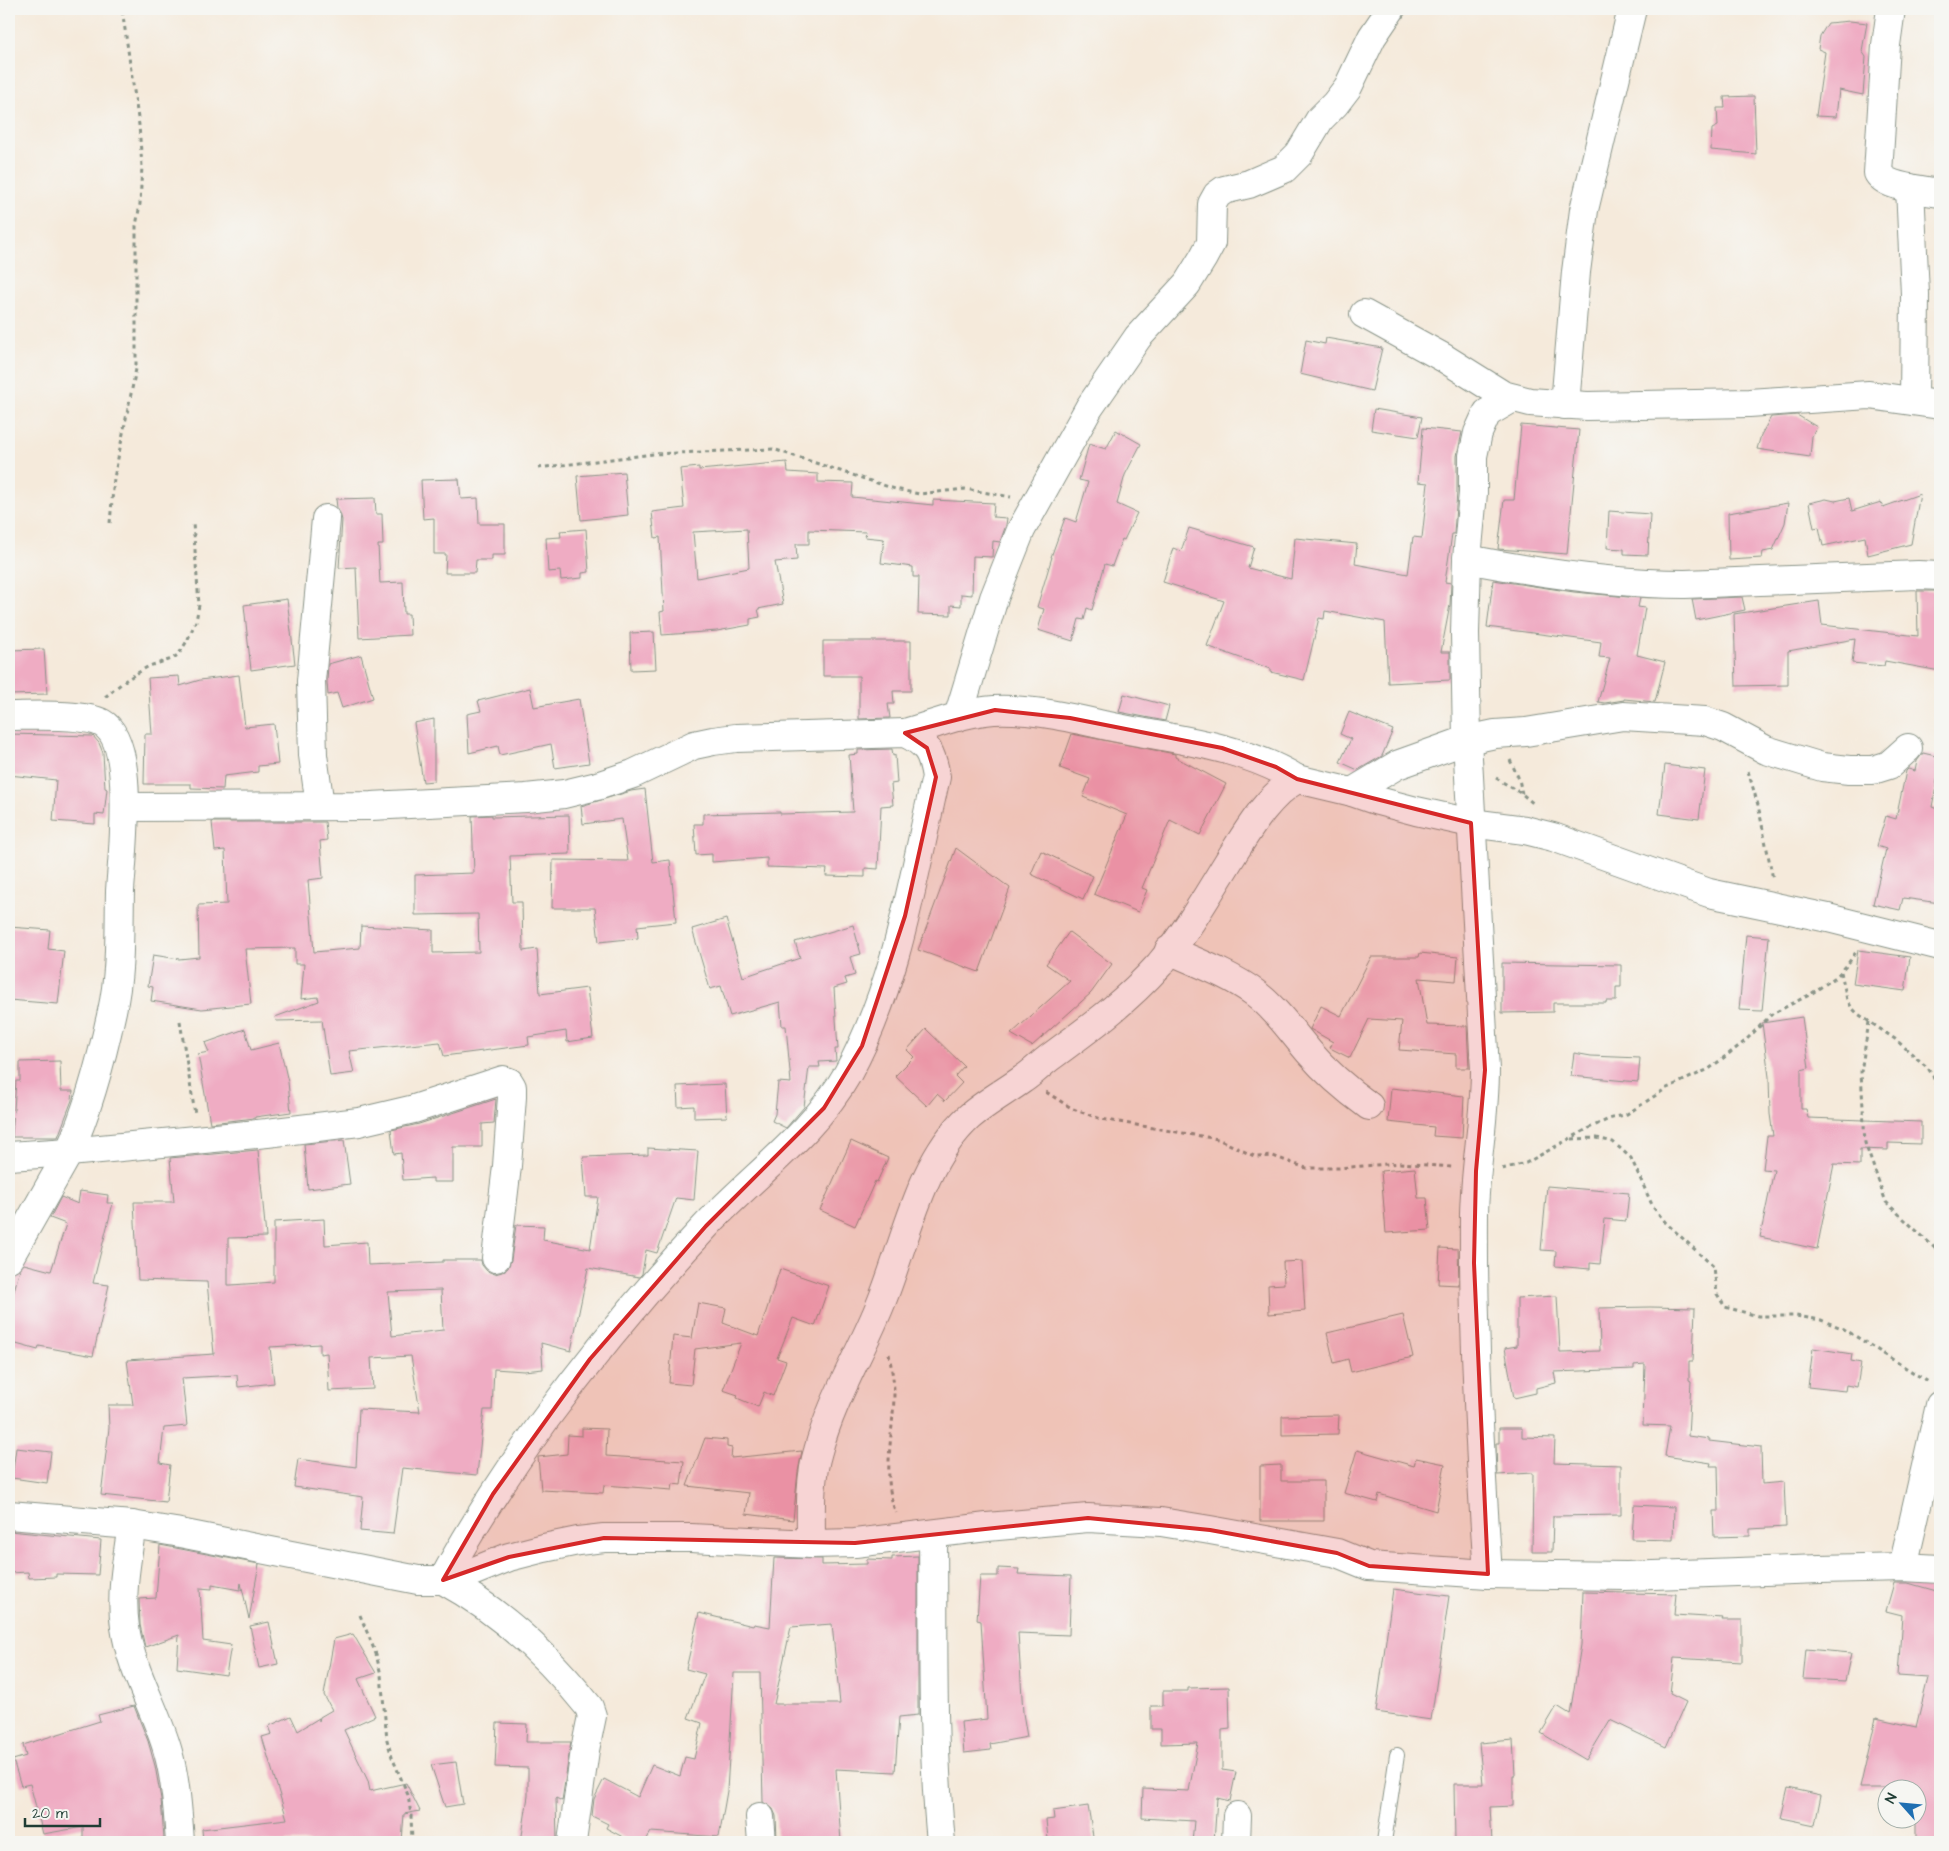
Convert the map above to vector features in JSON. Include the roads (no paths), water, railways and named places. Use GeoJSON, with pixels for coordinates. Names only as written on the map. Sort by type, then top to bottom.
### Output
{"type":"FeatureCollection","features":[{"type":"Feature","properties":{"kind":"street"},"geometry":{"type":"LineString","coordinates":[[958,716],[994,598],[1021,530],[1089,408],[1138,337],[1188,284],[1204,258],[1210,243],[1212,204],[1216,195],[1224,190],[1249,184],[1284,168],[1298,154],[1320,119],[1335,104],[1348,86],[1372,37],[1391,9]]}},
{"type":"Feature","properties":{"kind":"street"},"geometry":{"type":"LineString","coordinates":[[1565,405],[1576,272],[1584,210],[1632,9]]}},
{"type":"Feature","properties":{"kind":"street"},"geometry":{"type":"LineString","coordinates":[[1891,9],[1886,45],[1878,173],[1886,181],[1910,188],[1940,193]]}},
{"type":"Feature","properties":{"kind":"street"},"geometry":{"type":"LineString","coordinates":[[1364,314],[1444,358],[1491,388],[1513,398],[1530,402],[1565,405],[1749,403],[1869,395],[1927,403],[1915,294],[1910,188]]}},
{"type":"Feature","properties":{"kind":"street"},"geometry":{"type":"LineString","coordinates":[[1488,1574],[1476,1324],[1474,1212],[1476,1171],[1485,1095],[1485,1070],[1467,750],[1465,632],[1467,559],[1473,493],[1473,456],[1478,433],[1487,413],[1513,398]]}},
{"type":"Feature","properties":{"kind":"street"},"geometry":{"type":"LineString","coordinates":[[320,806],[313,755],[311,681],[326,519]]}},
{"type":"Feature","properties":{"kind":"street"},"geometry":{"type":"LineString","coordinates":[[1467,559],[1578,578],[1650,584],[1918,575],[1940,576]]}},
{"type":"Feature","properties":{"kind":"street"},"geometry":{"type":"LineString","coordinates":[[126,807],[320,806],[473,801],[564,794],[633,774],[694,745],[736,738],[906,733],[958,716],[994,710],[1070,718],[1222,748],[1276,767],[1297,779],[1352,792],[1378,801],[1471,823],[1525,830],[1553,837],[1709,893],[1870,928],[1940,946]]}},
{"type":"Feature","properties":{"kind":"street"},"geometry":{"type":"LineString","coordinates":[[9,716],[82,718],[103,723],[111,732],[118,745],[122,761],[126,807],[120,890],[118,977],[102,1051],[83,1119],[69,1152],[9,1258]]}},
{"type":"Feature","properties":{"kind":"street"},"geometry":{"type":"LineString","coordinates":[[1352,792],[1397,765],[1467,750],[1495,734],[1526,732],[1623,716],[1705,721],[1723,727],[1766,750],[1822,767],[1873,770],[1889,765],[1908,748]]}},
{"type":"Feature","properties":{"kind":"street"},"geometry":{"type":"LineString","coordinates":[[443,1580],[461,1546],[493,1494],[590,1359],[663,1272],[706,1226],[800,1136],[824,1108],[847,1075],[862,1046],[889,974],[905,916],[936,777],[934,761],[927,748],[920,741],[906,733]]}},
{"type":"Feature","properties":{"kind":"street"},"geometry":{"type":"LineString","coordinates":[[811,1544],[812,1484],[817,1452],[836,1400],[882,1302],[915,1208],[941,1150],[949,1138],[970,1116],[1105,1018],[1133,992],[1170,950],[1246,833],[1279,791],[1297,779]]}},
{"type":"Feature","properties":{"kind":"street"},"geometry":{"type":"LineString","coordinates":[[1170,950],[1225,975],[1255,993],[1272,1009],[1310,1054],[1347,1090],[1368,1106]]}},
{"type":"Feature","properties":{"kind":"street"},"geometry":{"type":"LineString","coordinates":[[9,1156],[305,1129],[384,1118],[503,1080],[509,1082],[512,1087],[512,1097],[496,1258]]}},
{"type":"Feature","properties":{"kind":"street"},"geometry":{"type":"LineString","coordinates":[[1903,1567],[1937,1395]]}},
{"type":"Feature","properties":{"kind":"street"},"geometry":{"type":"LineString","coordinates":[[9,1515],[132,1525],[248,1545],[418,1580],[443,1580],[467,1574],[509,1557],[544,1548],[596,1539],[691,1538],[811,1544],[855,1543],[1088,1518],[1127,1519],[1210,1530],[1337,1553],[1369,1566],[1488,1574],[1626,1576],[1903,1567],[1940,1569]]}},
{"type":"Feature","properties":{"kind":"street"},"geometry":{"type":"LineString","coordinates":[[132,1525],[124,1584],[125,1626],[132,1655],[168,1751],[174,1785],[180,1842]]}},
{"type":"Feature","properties":{"kind":"street"},"geometry":{"type":"LineString","coordinates":[[934,1534],[934,1737],[936,1799],[941,1842]]}},
{"type":"Feature","properties":{"kind":"street"},"geometry":{"type":"LineString","coordinates":[[443,1580],[478,1601],[544,1656],[589,1707],[592,1716],[585,1750],[572,1842]]}},
{"type":"Feature","properties":{"kind":"lane"},"geometry":{"type":"LineString","coordinates":[[1384,1842],[1397,1755]]}}]}
